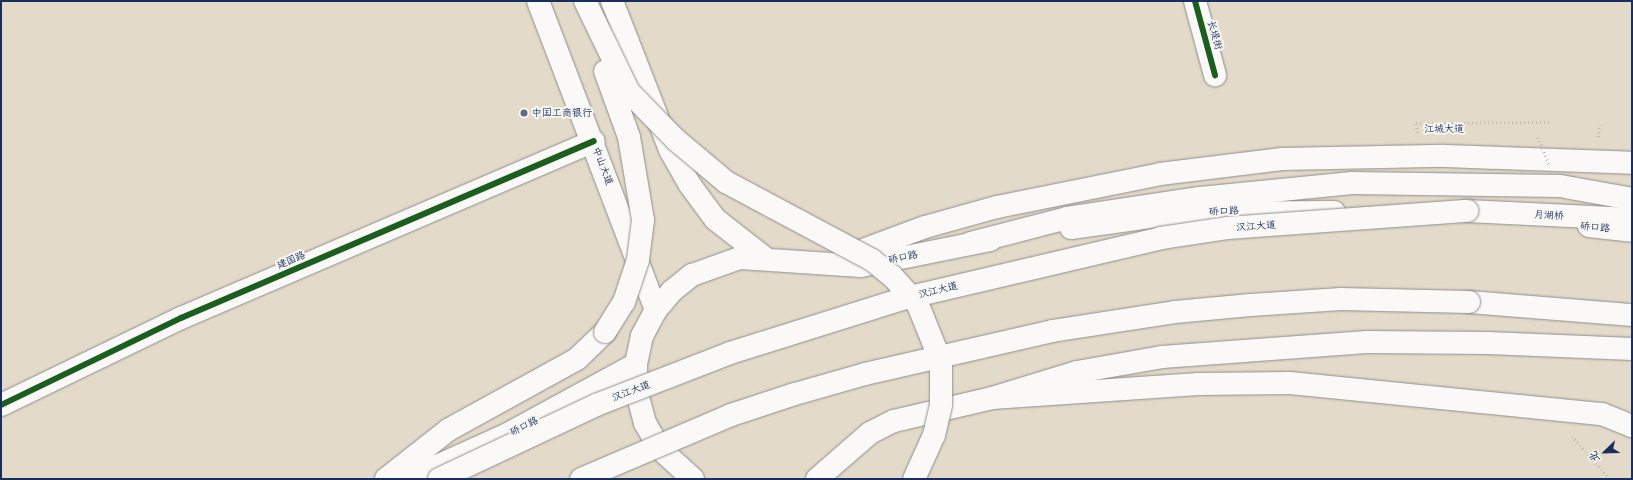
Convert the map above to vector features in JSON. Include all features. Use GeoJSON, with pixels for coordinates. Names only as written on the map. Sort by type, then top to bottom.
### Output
{"type":"FeatureCollection","features":[{"type":"Feature","properties":{"kind":"main road","name":"中山大道"},"geometry":{"type":"LineString","coordinates":[[538,1],[594,141],[656,310]]}},
{"type":"Feature","properties":{"kind":"main road"},"geometry":{"type":"LineString","coordinates":[[386,479],[448,430],[577,359],[604,332],[624,302],[639,254],[643,220],[639,180],[629,137],[578,1]]}},
{"type":"Feature","properties":{"kind":"main road"},"geometry":{"type":"LineString","coordinates":[[585,1],[629,92],[676,140],[726,182],[872,260],[892,276],[918,305],[941,362],[941,405],[934,435],[914,479]]}},
{"type":"Feature","properties":{"kind":"main road"},"geometry":{"type":"LineString","coordinates":[[612,1],[670,150],[690,186],[715,219],[765,258]]}},
{"type":"Feature","properties":{"kind":"main road","name":"长堤街"},"geometry":{"type":"LineString","coordinates":[[1195,1],[1216,75]]}},
{"type":"Feature","properties":{"kind":"main road","name":"建国路"},"geometry":{"type":"LineString","coordinates":[[1,405],[180,318],[594,141]]}},
{"type":"Feature","properties":{"kind":"main road"},"geometry":{"type":"LineString","coordinates":[[819,266],[925,227],[997,207],[1160,174],[1290,159],[1445,156],[1632,163]]}},
{"type":"Feature","properties":{"kind":"main road"},"geometry":{"type":"LineString","coordinates":[[971,243],[1067,218],[1100,215],[1200,198],[1352,183],[1560,186],[1632,199]]}},
{"type":"Feature","properties":{"kind":"main road","name":"硚口路"},"geometry":{"type":"LineString","coordinates":[[693,479],[660,449],[645,423],[637,394],[636,364],[642,336],[656,310],[672,291],[698,272],[740,258],[765,258],[819,266],[861,266],[971,243],[1181,213],[1238,210],[1483,216],[1632,231]]}},
{"type":"Feature","properties":{"kind":"main road","name":"月湖桥"},"geometry":{"type":"LineString","coordinates":[[1467,211],[1632,218]]}},
{"type":"Feature","properties":{"kind":"main road","name":"汉江大道"},"geometry":{"type":"LineString","coordinates":[[438,479],[596,405],[730,353],[906,298],[1161,238],[1228,228],[1467,211]]}},
{"type":"Feature","properties":{"kind":"main road"},"geometry":{"type":"LineString","coordinates":[[581,479],[731,416],[795,394],[865,374],[1052,331],[1175,312],[1341,299],[1469,302],[1632,315]]}},
{"type":"Feature","properties":{"kind":"main road"},"geometry":{"type":"LineString","coordinates":[[823,477],[870,434],[894,421],[992,398],[1077,372],[1162,356],[1366,342],[1488,343],[1632,350]]}},
{"type":"Feature","properties":{"kind":"main road","name":"硚口路"},"geometry":{"type":"LineString","coordinates":[[408,479],[506,435],[636,364]]}},
{"type":"Feature","properties":{"kind":"main road"},"geometry":{"type":"LineString","coordinates":[[992,398],[1199,384],[1290,383],[1602,414],[1632,426]]}},
{"type":"Feature","properties":{"kind":"path"},"geometry":{"type":"LineString","coordinates":[[1530,137],[1538,137],[1550,166]]}},
{"type":"Feature","properties":{"kind":"cycle path"},"geometry":{"type":"LineString","coordinates":[[1195,1],[1215,75]]}},
{"type":"Feature","properties":{"kind":"cycle path"},"geometry":{"type":"LineString","coordinates":[[1,405],[181,318],[594,141]]}},
{"type":"Feature","properties":{"kind":"place","name":"中国工商银行"},"geometry":{"type":"Point","coordinates":[524,113]}}]}
